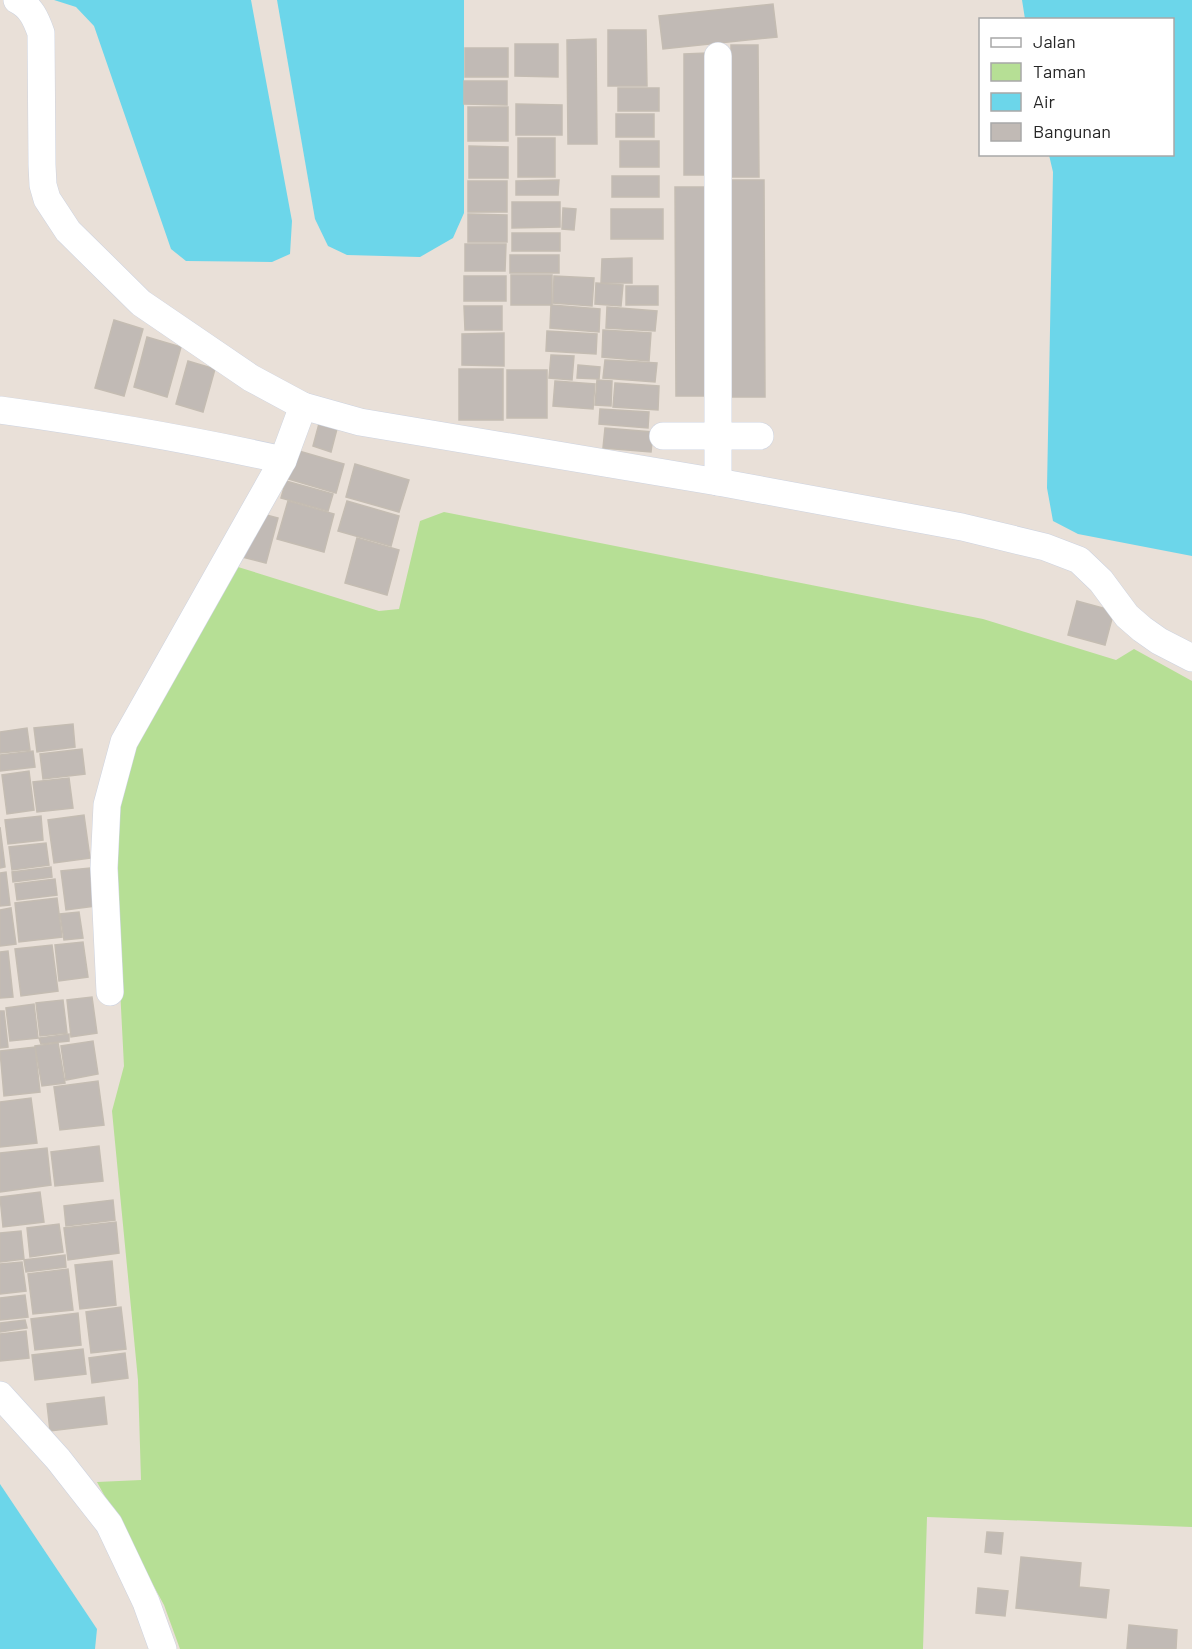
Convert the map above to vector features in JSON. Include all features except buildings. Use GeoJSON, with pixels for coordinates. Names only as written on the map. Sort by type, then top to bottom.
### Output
{"type":"FeatureCollection","features":[{"type":"Feature","properties":{"kind":"street"},"geometry":{"type":"LineString","coordinates":[[17,0],[34,15],[41,33],[43,185],[47,199],[68,231],[141,303],[300,414],[718,482],[962,527],[1046,547],[1079,560],[1101,580],[1127,616],[1159,641],[1192,658]]}},
{"type":"Feature","properties":{"kind":"street"},"geometry":{"type":"LineString","coordinates":[[718,56],[718,482]]}},
{"type":"Feature","properties":{"kind":"street"},"geometry":{"type":"LineString","coordinates":[[0,410],[94,423],[285,455]]}},
{"type":"Feature","properties":{"kind":"street"},"geometry":{"type":"LineString","coordinates":[[110,992],[104,868],[107,805],[124,742],[285,455],[300,414]]}},
{"type":"Feature","properties":{"kind":"street"},"geometry":{"type":"LineString","coordinates":[[663,436],[760,436]]}},
{"type":"Feature","properties":{"kind":"street"},"geometry":{"type":"LineString","coordinates":[[0,1395],[58,1459],[109,1524],[146,1602],[163,1649]]}},
{"type":"Feature","properties":{"kind":"green space"},"geometry":{"type":"Polygon","coordinates":[[[444,512],[983,619],[1116,660],[1134,649],[1192,681],[1192,1527],[927,1517],[923,1649],[180,1649],[164,1605],[97,1482],[141,1480],[138,1380],[112,1111],[124,1066],[112,834],[124,776],[147,721],[238,567],[379,611],[399,609],[420,521],[444,512]]]}},
{"type":"Feature","properties":{"kind":"water"},"geometry":{"type":"Polygon","coordinates":[[[54,0],[251,0],[292,221],[290,254],[272,262],[186,261],[171,249],[94,26],[76,7],[54,0]]]}},
{"type":"Feature","properties":{"kind":"water"},"geometry":{"type":"Polygon","coordinates":[[[277,0],[464,0],[464,213],[453,238],[420,257],[347,255],[328,246],[315,219],[277,0]]]}},
{"type":"Feature","properties":{"kind":"water"},"geometry":{"type":"Polygon","coordinates":[[[1022,0],[1192,0],[1192,556],[1078,534],[1053,521],[1047,488],[1053,172],[1049,156],[1174,156],[1174,18],[1025,18],[1022,0]]]}},
{"type":"Feature","properties":{"kind":"water"},"geometry":{"type":"Polygon","coordinates":[[[0,1484],[97,1629],[95,1649],[0,1649],[0,1484]]]}}]}
